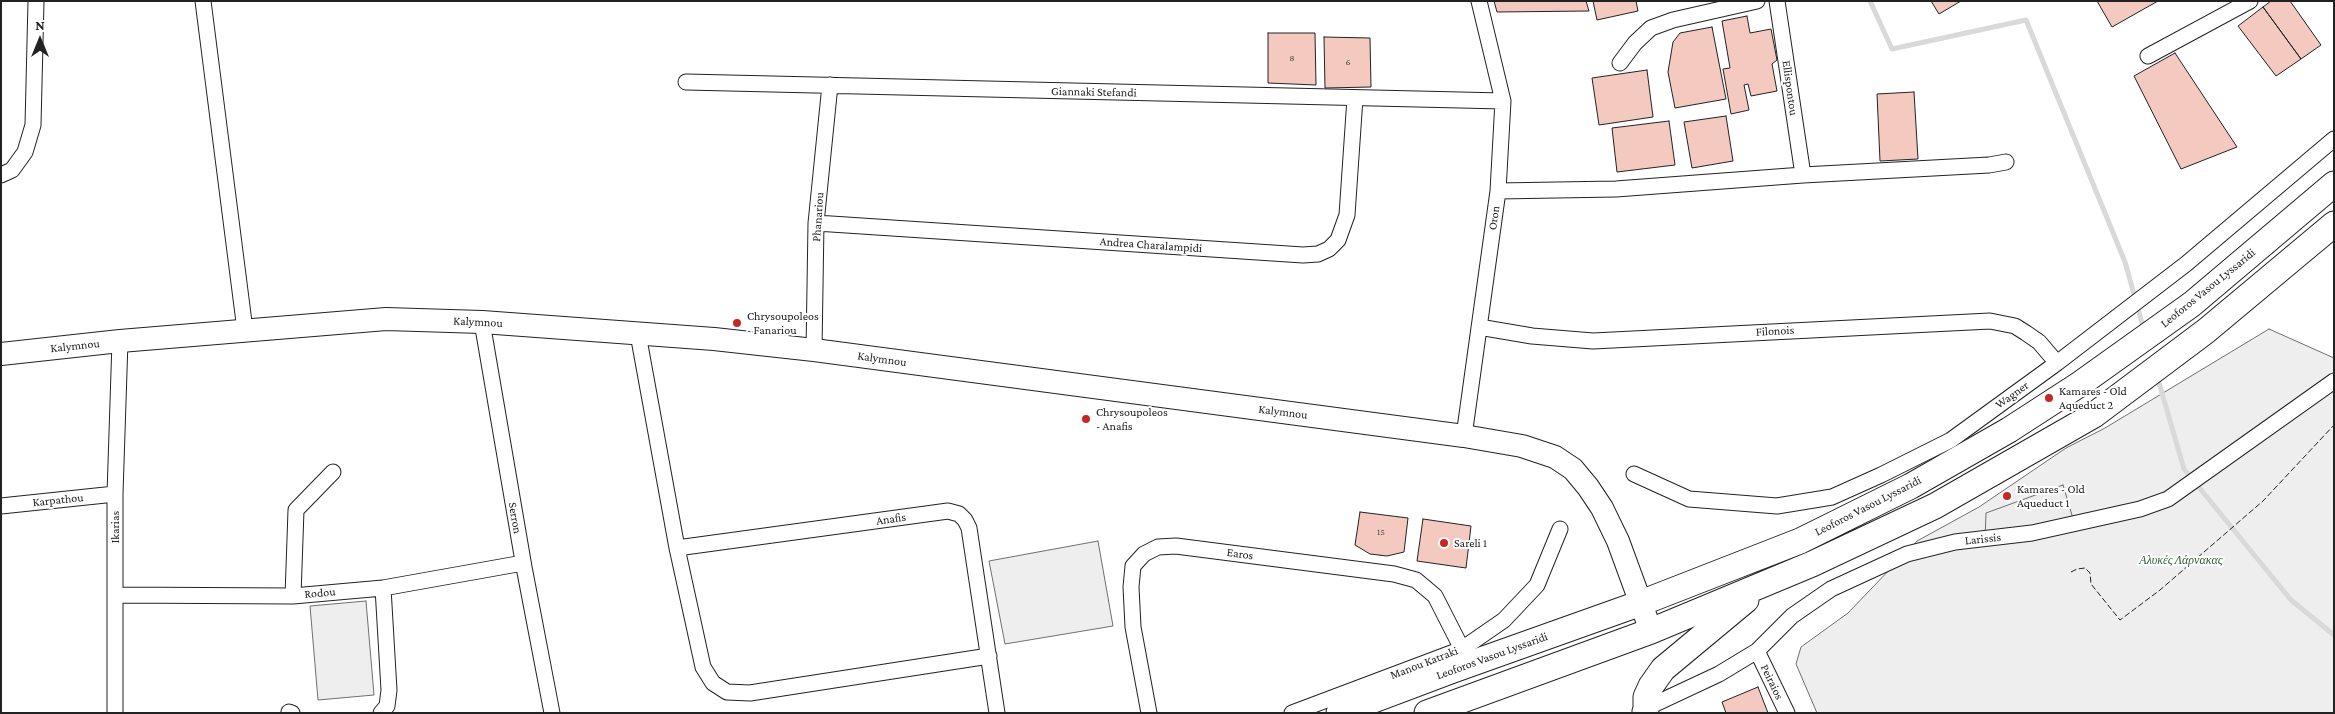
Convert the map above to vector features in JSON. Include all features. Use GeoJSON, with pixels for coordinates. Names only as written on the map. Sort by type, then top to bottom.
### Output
{"type":"FeatureCollection","features":[{"type":"Feature","properties":{"kind":"main road","name":"Leoforos Vasou Lyssaridi"},"geometry":{"type":"LineString","coordinates":[[1339,713],[1641,603],[1800,541],[1902,490],[2009,430],[2080,384],[2192,304],[2334,184]]}},
{"type":"Feature","properties":{"kind":"main road"},"geometry":{"type":"LineString","coordinates":[[1427,713],[1651,631],[1770,582],[1935,506],[2094,415],[2206,331],[2334,224]]}},
{"type":"Feature","properties":{"kind":"main road"},"geometry":{"type":"LineString","coordinates":[[1642,711],[1650,686],[1663,669],[1770,582]]}},
{"type":"Feature","properties":{"kind":"street"},"geometry":{"type":"LineString","coordinates":[[1,175],[12,170],[25,152],[33,125],[36,1]]}},
{"type":"Feature","properties":{"kind":"street"},"geometry":{"type":"LineString","coordinates":[[203,1],[245,330]]}},
{"type":"Feature","properties":{"kind":"street","name":"Oron"},"geometry":{"type":"LineString","coordinates":[[1464,436],[1498,191],[1503,101],[1479,1]]}},
{"type":"Feature","properties":{"kind":"street"},"geometry":{"type":"LineString","coordinates":[[1620,63],[1635,43],[1651,28],[1672,20],[1757,1]]}},
{"type":"Feature","properties":{"kind":"street","name":"Ellispontou"},"geometry":{"type":"LineString","coordinates":[[1777,1],[1803,175]]}},
{"type":"Feature","properties":{"kind":"street"},"geometry":{"type":"LineString","coordinates":[[2148,56],[2249,2]]}},
{"type":"Feature","properties":{"kind":"street","name":"Giannaki Stefandi"},"geometry":{"type":"LineString","coordinates":[[686,82],[1503,101]]}},
{"type":"Feature","properties":{"kind":"street","name":"Phanariou"},"geometry":{"type":"LineString","coordinates":[[814,350],[816,223],[830,85]]}},
{"type":"Feature","properties":{"kind":"street","name":"Andrea Charalampidi"},"geometry":{"type":"LineString","coordinates":[[816,223],[1303,255],[1318,254],[1338,240],[1347,216],[1355,98]]}},
{"type":"Feature","properties":{"kind":"street","name":"Wagner"},"geometry":{"type":"LineString","coordinates":[[1634,474],[1689,499],[1777,506],[1832,497],[1950,440],[2112,322],[2186,264],[2334,140]]}},
{"type":"Feature","properties":{"kind":"street"},"geometry":{"type":"LineString","coordinates":[[1498,191],[1616,189],[1803,175],[1989,165],[2006,162]]}},
{"type":"Feature","properties":{"kind":"street","name":"Kalymnou"},"geometry":{"type":"LineString","coordinates":[[1,354],[120,341],[386,320],[482,322],[814,350],[1464,436],[1522,446],[1555,457],[1573,469],[1602,508],[1618,541],[1651,631]]}},
{"type":"Feature","properties":{"kind":"street","name":"Filonois"},"geometry":{"type":"LineString","coordinates":[[1479,327],[1532,336],[1593,341],[1990,321],[2009,324],[2026,333],[2039,342],[2057,362]]}},
{"type":"Feature","properties":{"kind":"street","name":"Serron"},"geometry":{"type":"LineString","coordinates":[[482,322],[523,563],[552,713]]}},
{"type":"Feature","properties":{"kind":"street"},"geometry":{"type":"LineString","coordinates":[[638,334],[677,548],[703,667],[713,683],[727,692],[750,693],[989,656]]}},
{"type":"Feature","properties":{"kind":"street","name":"Ikarias"},"geometry":{"type":"LineString","coordinates":[[115,713],[115,494],[120,341]]}},
{"type":"Feature","properties":{"kind":"street","name":"Larissis"},"geometry":{"type":"LineString","coordinates":[[1642,711],[1719,674],[1757,652],[1792,616],[1831,588],[1906,554],[1955,542],[2032,533],[2140,509],[2168,499],[2334,381]]}},
{"type":"Feature","properties":{"kind":"street"},"geometry":{"type":"LineString","coordinates":[[293,596],[296,510],[333,472]]}},
{"type":"Feature","properties":{"kind":"street","name":"Karpathou"},"geometry":{"type":"LineString","coordinates":[[1,506],[115,494]]}},
{"type":"Feature","properties":{"kind":"street","name":"Anafis"},"geometry":{"type":"LineString","coordinates":[[677,548],[948,511],[959,514],[966,520],[969,528],[997,713]]}},
{"type":"Feature","properties":{"kind":"street","name":"Manou Katraki"},"geometry":{"type":"LineString","coordinates":[[1292,713],[1462,649],[1504,620],[1537,584],[1560,529]]}},
{"type":"Feature","properties":{"kind":"street","name":"Earos"},"geometry":{"type":"LineString","coordinates":[[1148,713],[1133,627],[1131,586],[1133,566],[1144,554],[1158,547],[1186,547],[1394,574],[1416,580],[1435,596],[1462,649]]}},
{"type":"Feature","properties":{"kind":"street","name":"Rodou"},"geometry":{"type":"LineString","coordinates":[[115,595],[293,596],[383,588],[523,563]]}},
{"type":"Feature","properties":{"kind":"street"},"geometry":{"type":"LineString","coordinates":[[381,713],[387,706],[389,690],[383,588]]}},
{"type":"Feature","properties":{"kind":"street","name":"Peiraios"},"geometry":{"type":"LineString","coordinates":[[1757,652],[1787,713]]}},
{"type":"Feature","properties":{"kind":"green space","name":"Αλυκές Λάρνακας"},"geometry":{"type":"Polygon","coordinates":[[[2269,329],[2334,358],[2334,713],[1817,713],[1796,664],[1801,647],[1848,613],[1917,541],[1979,507],[2066,448],[2105,428],[2269,329]]]}},
{"type":"Feature","properties":{"kind":"green space"},"geometry":{"type":"Polygon","coordinates":[[[1098,541],[1113,626],[1005,644],[989,561],[1098,541]]]}},
{"type":"Feature","properties":{"kind":"green space"},"geometry":{"type":"Polygon","coordinates":[[[366,601],[374,695],[318,700],[310,606],[366,601]]]}},
{"type":"Feature","properties":{"kind":"shaded area"},"geometry":{"type":"Polygon","coordinates":[[[2063,485],[2074,522],[1985,540],[1986,513],[2063,485]]]}},
{"type":"Feature","properties":{"kind":"building"},"geometry":{"type":"Polygon","coordinates":[[[1494,1],[1586,1],[1589,11],[1497,12],[1494,1]]]}},
{"type":"Feature","properties":{"kind":"building"},"geometry":{"type":"Polygon","coordinates":[[[1593,1],[1636,1],[1638,11],[1597,20],[1593,1]]]}},
{"type":"Feature","properties":{"kind":"building"},"geometry":{"type":"Polygon","coordinates":[[[1931,1],[1961,1],[1939,14],[1931,1]]]}},
{"type":"Feature","properties":{"kind":"building"},"geometry":{"type":"Polygon","coordinates":[[[2097,1],[2158,1],[2112,27],[2097,1]]]}},
{"type":"Feature","properties":{"kind":"building"},"geometry":{"type":"Polygon","coordinates":[[[2271,1],[2290,1],[2321,45],[2301,59],[2263,7],[2271,1]]]}},
{"type":"Feature","properties":{"kind":"building"},"geometry":{"type":"Polygon","coordinates":[[[2263,7],[2301,59],[2276,76],[2238,26],[2263,7]]]}},
{"type":"Feature","properties":{"kind":"building"},"geometry":{"type":"Polygon","coordinates":[[[1747,16],[1750,33],[1771,29],[1777,60],[1772,64],[1777,91],[1751,96],[1748,84],[1744,85],[1749,110],[1731,114],[1723,69],[1730,68],[1722,21],[1747,16]]]}},
{"type":"Feature","properties":{"kind":"building"},"geometry":{"type":"Polygon","coordinates":[[[1712,27],[1726,99],[1675,108],[1668,72],[1673,42],[1680,33],[1712,27]]]}},
{"type":"Feature","properties":{"kind":"building"},"geometry":{"type":"Polygon","coordinates":[[[1268,33],[1315,33],[1316,85],[1268,83],[1268,33]]]}},
{"type":"Feature","properties":{"kind":"building"},"geometry":{"type":"Polygon","coordinates":[[[1324,37],[1370,38],[1371,87],[1325,88],[1324,37]]]}},
{"type":"Feature","properties":{"kind":"building"},"geometry":{"type":"Polygon","coordinates":[[[2175,53],[2237,147],[2181,169],[2134,76],[2175,53]]]}},
{"type":"Feature","properties":{"kind":"building"},"geometry":{"type":"Polygon","coordinates":[[[1647,70],[1653,117],[1599,125],[1592,78],[1647,70]]]}},
{"type":"Feature","properties":{"kind":"building"},"geometry":{"type":"Polygon","coordinates":[[[1914,92],[1918,159],[1880,161],[1877,94],[1914,92]]]}},
{"type":"Feature","properties":{"kind":"building"},"geometry":{"type":"Polygon","coordinates":[[[1726,116],[1733,161],[1692,168],[1684,122],[1726,116]]]}},
{"type":"Feature","properties":{"kind":"building"},"geometry":{"type":"Polygon","coordinates":[[[1669,121],[1675,165],[1617,172],[1612,128],[1669,121]]]}},
{"type":"Feature","properties":{"kind":"building"},"geometry":{"type":"Polygon","coordinates":[[[1360,512],[1408,518],[1404,552],[1387,556],[1370,554],[1355,545],[1360,512]]]}},
{"type":"Feature","properties":{"kind":"building","name":"Sareli 1"},"geometry":{"type":"Polygon","coordinates":[[[1423,519],[1471,526],[1466,568],[1417,561],[1423,519]]]}},
{"type":"Feature","properties":{"kind":"building"},"geometry":{"type":"Polygon","coordinates":[[[1758,687],[1768,713],[1726,713],[1722,702],[1758,687]]]}},
{"type":"Feature","properties":{"kind":"waterway"},"geometry":{"type":"LineString","coordinates":[[1870,1],[1892,49],[2026,20],[2125,262],[2144,330]]}},
{"type":"Feature","properties":{"kind":"waterway"},"geometry":{"type":"LineString","coordinates":[[2157,376],[2184,469],[2291,600],[2334,635]]}},
{"type":"Feature","properties":{"kind":"fence"},"geometry":{"type":"LineString","coordinates":[[2071,572],[2085,568],[2090,573],[2091,584],[2120,620],[2160,590],[2263,501],[2334,425]]}},
{"type":"Feature","properties":{"kind":"place","name":"Chrysoupoleos - Fanariou"},"geometry":{"type":"Point","coordinates":[737,323]}},
{"type":"Feature","properties":{"kind":"place","name":"Kamares - Old Aqueduct 2"},"geometry":{"type":"Point","coordinates":[2049,398]}},
{"type":"Feature","properties":{"kind":"place","name":"Chrysoupoleos - Anafis"},"geometry":{"type":"Point","coordinates":[1086,419]}},
{"type":"Feature","properties":{"kind":"place","name":"Kamares - Old Aqueduct 1"},"geometry":{"type":"Point","coordinates":[2007,496]}},
{"type":"Feature","properties":{"kind":"place","name":"Sareli 1"},"geometry":{"type":"Point","coordinates":[1444,543]}}]}
